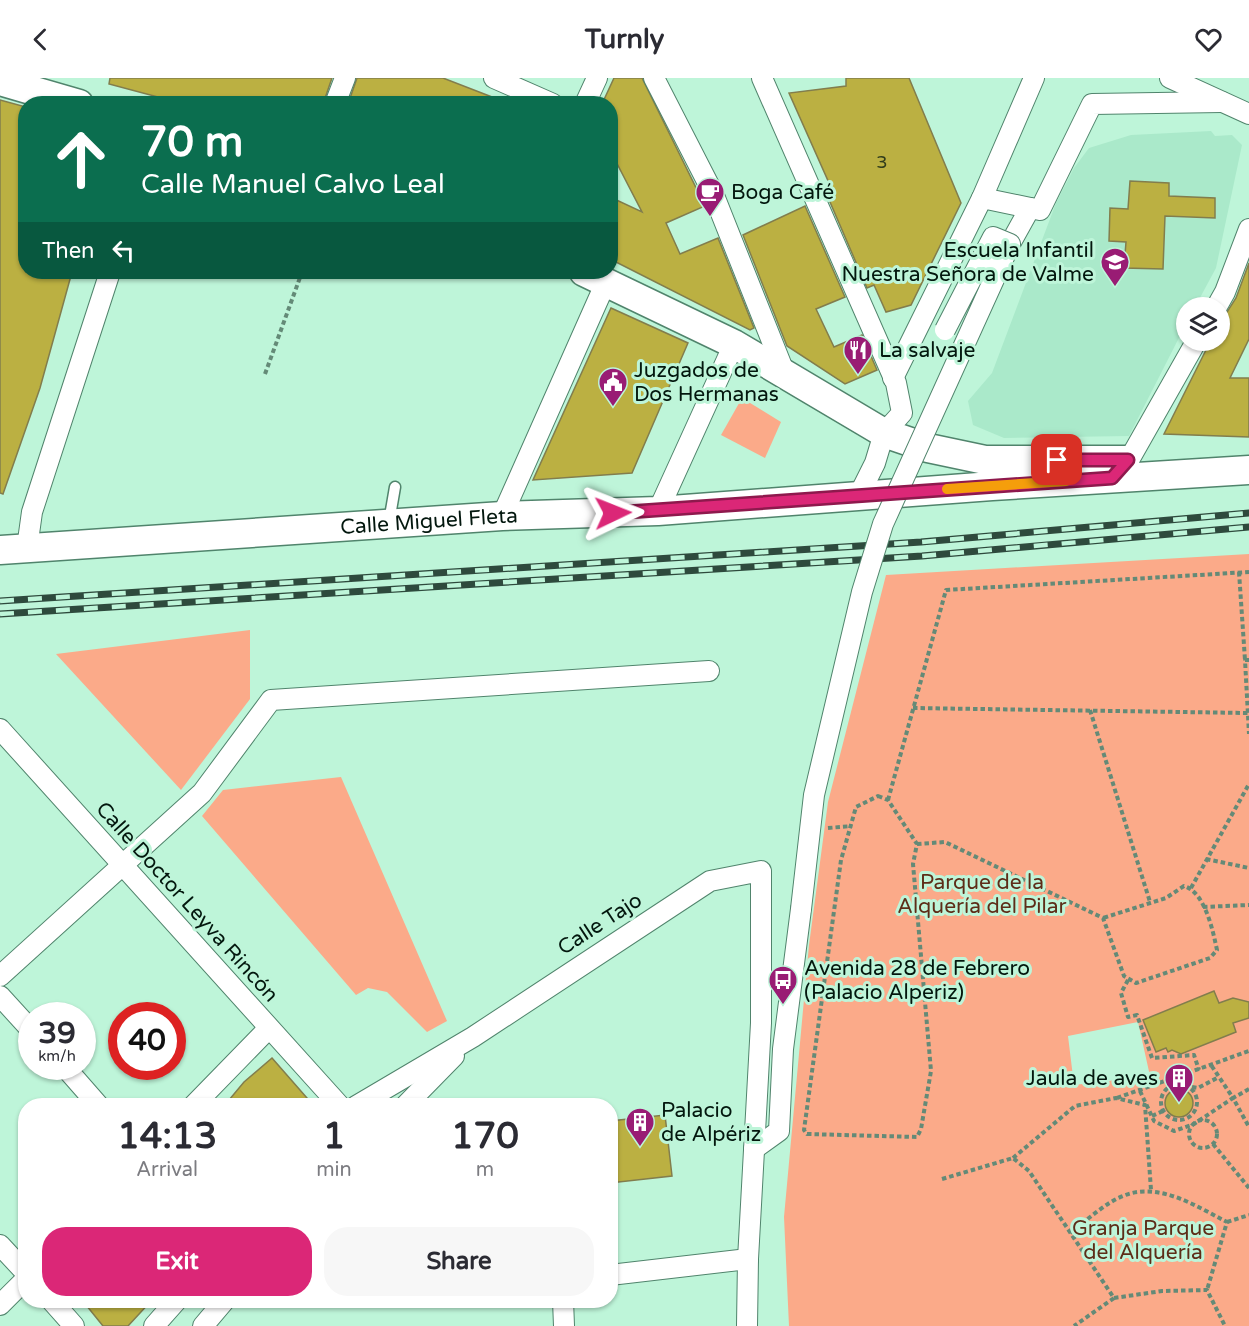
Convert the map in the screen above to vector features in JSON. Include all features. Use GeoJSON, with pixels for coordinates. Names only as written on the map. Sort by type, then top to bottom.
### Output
{"type":"FeatureCollection","features":[{"type":"Feature","properties":{"kind":"street"},"geometry":{"type":"LineString","coordinates":[[338,96],[345,78]]}},
{"type":"Feature","properties":{"kind":"street"},"geometry":{"type":"LineString","coordinates":[[494,78],[535,96]]}},
{"type":"Feature","properties":{"kind":"street"},"geometry":{"type":"LineString","coordinates":[[589,96],[597,78]]}},
{"type":"Feature","properties":{"kind":"street"},"geometry":{"type":"LineString","coordinates":[[654,78],[713,194],[785,374]]}},
{"type":"Feature","properties":{"kind":"street"},"geometry":{"type":"LineString","coordinates":[[762,78],[894,378],[902,412],[884,434],[875,463],[859,495]]}},
{"type":"Feature","properties":{"kind":"street"},"geometry":{"type":"LineString","coordinates":[[894,378],[982,198],[1034,78]]}},
{"type":"Feature","properties":{"kind":"street"},"geometry":{"type":"LineString","coordinates":[[1170,78],[1249,114]]}},
{"type":"Feature","properties":{"kind":"street"},"geometry":{"type":"LineString","coordinates":[[0,81],[52,96]]}},
{"type":"Feature","properties":{"kind":"street"},"geometry":{"type":"LineString","coordinates":[[982,198],[1040,210],[1092,104],[1222,102]]}},
{"type":"Feature","properties":{"kind":"street"},"geometry":{"type":"LineString","coordinates":[[747,1326],[754,1149],[779,1131],[783,1049],[814,795],[862,592],[883,524],[1010,244],[1030,208]]}},
{"type":"Feature","properties":{"kind":"street"},"geometry":{"type":"LineString","coordinates":[[1222,297],[1249,229]]}},
{"type":"Feature","properties":{"kind":"street"},"geometry":{"type":"LineString","coordinates":[[945,330],[993,237],[1010,244]]}},
{"type":"Feature","properties":{"kind":"street"},"geometry":{"type":"LineString","coordinates":[[14,549],[32,512],[108,279]]}},
{"type":"Feature","properties":{"kind":"street"},"geometry":{"type":"LineString","coordinates":[[502,516],[594,279]]}},
{"type":"Feature","properties":{"kind":"street"},"geometry":{"type":"LineString","coordinates":[[599,279],[734,344],[884,434],[928,448],[985,460],[1120,469],[1249,470]]}},
{"type":"Feature","properties":{"kind":"street"},"geometry":{"type":"LineString","coordinates":[[658,512],[734,344]]}},
{"type":"Feature","properties":{"kind":"street"},"geometry":{"type":"LineString","coordinates":[[1120,469],[1190,351]]}},
{"type":"Feature","properties":{"kind":"street"},"geometry":{"type":"LineString","coordinates":[[1120,469],[1249,464]]}},
{"type":"Feature","properties":{"kind":"street","name":"Calle Miguel Fleta"},"geometry":{"type":"LineString","coordinates":[[14,549],[502,516],[658,512],[1120,469]]}},
{"type":"Feature","properties":{"kind":"street"},"geometry":{"type":"LineString","coordinates":[[0,976],[202,793],[271,700],[709,671]]}},
{"type":"Feature","properties":{"kind":"street","name":"Calle Doctor Leyva Rincón"},"geometry":{"type":"LineString","coordinates":[[0,728],[268,1029],[333,1098]]}},
{"type":"Feature","properties":{"kind":"street","name":"Calle Tajo"},"geometry":{"type":"LineString","coordinates":[[370,1098],[473,1037],[710,881],[761,871],[761,1023],[754,1149]]}},
{"type":"Feature","properties":{"kind":"street"},"geometry":{"type":"LineString","coordinates":[[0,996],[18,1016]]}},
{"type":"Feature","properties":{"kind":"street"},"geometry":{"type":"LineString","coordinates":[[201,1098],[268,1029]]}},
{"type":"Feature","properties":{"kind":"street","name":"Calle Tajo"},"geometry":{"type":"LineString","coordinates":[[413,1098],[473,1037]]}},
{"type":"Feature","properties":{"kind":"street"},"geometry":{"type":"LineString","coordinates":[[76,1080],[92,1098]]}},
{"type":"Feature","properties":{"kind":"street"},"geometry":{"type":"LineString","coordinates":[[0,1245],[18,1264]]}},
{"type":"Feature","properties":{"kind":"street"},"geometry":{"type":"LineString","coordinates":[[618,1274],[748,1259]]}},
{"type":"Feature","properties":{"kind":"street"},"geometry":{"type":"LineString","coordinates":[[0,1305],[18,1287]]}},
{"type":"Feature","properties":{"kind":"street"},"geometry":{"type":"LineString","coordinates":[[58,1308],[74,1326]]}},
{"type":"Feature","properties":{"kind":"street"},"geometry":{"type":"LineString","coordinates":[[154,1326],[170,1308]]}},
{"type":"Feature","properties":{"kind":"street"},"geometry":{"type":"LineString","coordinates":[[203,1326],[218,1308]]}},
{"type":"Feature","properties":{"kind":"street"},"geometry":{"type":"LineString","coordinates":[[563,1308],[564,1326]]}},
{"type":"Feature","properties":{"kind":"lane"},"geometry":{"type":"LineString","coordinates":[[389,524],[395,487]]}},
{"type":"Feature","properties":{"kind":"path"},"geometry":{"type":"LineString","coordinates":[[265,374],[299,279]]}},
{"type":"Feature","properties":{"kind":"path"},"geometry":{"type":"LineString","coordinates":[[1239,572],[1247,660],[1249,734]]}},
{"type":"Feature","properties":{"kind":"path"},"geometry":{"type":"LineString","coordinates":[[888,800],[946,590],[1249,572]]}},
{"type":"Feature","properties":{"kind":"path"},"geometry":{"type":"LineString","coordinates":[[913,708],[1248,713]]}},
{"type":"Feature","properties":{"kind":"path"},"geometry":{"type":"LineString","coordinates":[[1090,710],[1150,902]]}},
{"type":"Feature","properties":{"kind":"path"},"geometry":{"type":"LineString","coordinates":[[1191,888],[1249,784]]}},
{"type":"Feature","properties":{"kind":"path"},"geometry":{"type":"LineString","coordinates":[[878,796],[888,800],[917,844],[914,864],[931,1071],[921,1129],[917,1137],[807,1134],[804,1130],[841,860],[856,807],[878,796]]}},
{"type":"Feature","properties":{"kind":"path"},"geometry":{"type":"LineString","coordinates":[[823,829],[852,826]]}},
{"type":"Feature","properties":{"kind":"path"},"geometry":{"type":"LineString","coordinates":[[917,844],[945,843],[1103,918],[1166,898],[1184,886],[1191,888],[1197,893],[1203,907],[1217,950],[1210,958],[1136,983],[1124,976],[1103,918]]}},
{"type":"Feature","properties":{"kind":"path"},"geometry":{"type":"LineString","coordinates":[[1206,859],[1249,868]]}},
{"type":"Feature","properties":{"kind":"path"},"geometry":{"type":"LineString","coordinates":[[1203,907],[1249,905]]}},
{"type":"Feature","properties":{"kind":"path"},"geometry":{"type":"LineString","coordinates":[[1128,980],[1121,993],[1128,1017],[1137,1015],[1152,1058],[1194,1055],[1198,1070]]}},
{"type":"Feature","properties":{"kind":"path"},"geometry":{"type":"LineString","coordinates":[[942,1179],[1013,1158],[1076,1106],[1140,1091],[1249,1051]]}},
{"type":"Feature","properties":{"kind":"path"},"geometry":{"type":"LineString","coordinates":[[1211,1065],[1249,1127]]}},
{"type":"Feature","properties":{"kind":"path"},"geometry":{"type":"LineString","coordinates":[[1163,1112],[1161,1100],[1166,1089],[1177,1084],[1196,1089],[1219,1077]]}},
{"type":"Feature","properties":{"kind":"path"},"geometry":{"type":"LineString","coordinates":[[1152,1116],[1163,1112],[1178,1120],[1194,1112],[1196,1095],[1188,1086]]}},
{"type":"Feature","properties":{"kind":"path"},"geometry":{"type":"LineString","coordinates":[[1116,1098],[1145,1106],[1154,1120],[1174,1131],[1194,1124],[1203,1120],[1212,1124],[1217,1137],[1213,1144],[1205,1148],[1193,1145],[1189,1132],[1194,1124],[1249,1089]]}},
{"type":"Feature","properties":{"kind":"path"},"geometry":{"type":"LineString","coordinates":[[1140,1091],[1145,1106],[1151,1190]]}},
{"type":"Feature","properties":{"kind":"path"},"geometry":{"type":"LineString","coordinates":[[1213,1144],[1249,1188]]}},
{"type":"Feature","properties":{"kind":"path"},"geometry":{"type":"LineString","coordinates":[[1013,1158],[1029,1171],[1114,1298]]}},
{"type":"Feature","properties":{"kind":"path"},"geometry":{"type":"LineString","coordinates":[[1070,1233],[1123,1196],[1151,1190],[1191,1204],[1227,1222],[1249,1215]]}},
{"type":"Feature","properties":{"kind":"path"},"geometry":{"type":"LineString","coordinates":[[1225,1326],[1207,1290],[1227,1222]]}},
{"type":"Feature","properties":{"kind":"path"},"geometry":{"type":"LineString","coordinates":[[1074,1326],[1114,1298],[1162,1291],[1207,1290]]}},
{"type":"Feature","properties":{"kind":"shaded area","name":"Escuela Infantil Nuestra Señora de Valme"},"geometry":{"type":"Polygon","coordinates":[[[1211,131],[1215,136],[1232,135],[1242,145],[1216,268],[1200,297],[1176,297],[1176,344],[1129,436],[1004,438],[973,425],[968,401],[992,373],[1056,203],[1074,168],[1089,148],[1131,135],[1211,131]]]}},
{"type":"Feature","properties":{"kind":"green space"},"geometry":{"type":"Polygon","coordinates":[[[742,398],[781,422],[765,458],[721,435],[742,398]]]}},
{"type":"Feature","properties":{"kind":"green space","name":"Parque de la Alquería del Pilar"},"geometry":{"type":"Polygon","coordinates":[[[1249,554],[1249,1326],[789,1326],[784,1217],[809,945],[828,802],[886,575],[1249,554]],[[1138,1022],[1068,1036],[1074,1085],[1150,1076],[1138,1022]]]}},
{"type":"Feature","properties":{"kind":"green space"},"geometry":{"type":"Polygon","coordinates":[[[250,630],[250,699],[181,790],[56,654],[250,630]]]}},
{"type":"Feature","properties":{"kind":"green space"},"geometry":{"type":"Polygon","coordinates":[[[341,777],[447,1021],[427,1032],[387,992],[368,988],[356,995],[202,816],[223,790],[341,777]]]}},
{"type":"Feature","properties":{"kind":"building"},"geometry":{"type":"Polygon","coordinates":[[[110,78],[332,78],[326,96],[154,96],[109,84],[110,78]]]}},
{"type":"Feature","properties":{"kind":"building"},"geometry":{"type":"Polygon","coordinates":[[[357,78],[443,78],[490,96],[351,96],[357,78]]]}},
{"type":"Feature","properties":{"kind":"building"},"geometry":{"type":"Polygon","coordinates":[[[614,78],[642,78],[705,206],[666,223],[680,254],[718,238],[754,328],[750,330],[618,263],[618,201],[642,212],[618,166],[618,96],[606,96],[614,78]]]}},
{"type":"Feature","properties":{"kind":"building"},"geometry":{"type":"Polygon","coordinates":[[[846,78],[909,78],[961,203],[911,305],[886,312],[874,285],[867,288],[827,195],[833,192],[789,93],[846,86],[846,78]]]}},
{"type":"Feature","properties":{"kind":"building"},"geometry":{"type":"Polygon","coordinates":[[[0,100],[18,105],[18,279],[70,279],[40,388],[3,494],[0,493],[0,100]]]}},
{"type":"Feature","properties":{"kind":"building"},"geometry":{"type":"Polygon","coordinates":[[[1130,181],[1169,183],[1169,196],[1215,198],[1215,218],[1165,216],[1163,269],[1124,268],[1126,242],[1109,241],[1110,208],[1128,209],[1130,181]]]}},
{"type":"Feature","properties":{"kind":"building"},"geometry":{"type":"Polygon","coordinates":[[[805,206],[845,297],[816,309],[834,347],[862,335],[877,370],[845,384],[787,346],[743,235],[805,206]]]}},
{"type":"Feature","properties":{"kind":"building"},"geometry":{"type":"Polygon","coordinates":[[[1249,263],[1249,339],[1230,378],[1249,378],[1249,437],[1164,434],[1206,351],[1230,351],[1230,307],[1236,298],[1249,263]]]}},
{"type":"Feature","properties":{"kind":"building","name":"Juzgados de Dos Hermanas"},"geometry":{"type":"Polygon","coordinates":[[[611,308],[688,343],[632,473],[533,480],[611,308]]]}},
{"type":"Feature","properties":{"kind":"building"},"geometry":{"type":"Polygon","coordinates":[[[1214,991],[1219,1003],[1233,998],[1249,1002],[1249,1018],[1233,1023],[1236,1032],[1181,1054],[1172,1050],[1168,1052],[1166,1048],[1156,1052],[1143,1020],[1214,991]]]}},
{"type":"Feature","properties":{"kind":"building"},"geometry":{"type":"Polygon","coordinates":[[[272,1058],[307,1098],[231,1098],[244,1082],[272,1058]]]}},
{"type":"Feature","properties":{"kind":"building","name":"Jaula de aves"},"geometry":{"type":"Polygon","coordinates":[[[1179,1089],[1189,1093],[1193,1103],[1189,1113],[1179,1117],[1169,1113],[1165,1103],[1169,1093],[1179,1089]]]}},
{"type":"Feature","properties":{"kind":"building","name":"Palacio de Alpériz"},"geometry":{"type":"Polygon","coordinates":[[[665,1115],[672,1176],[618,1182],[618,1120],[665,1115]]]}},
{"type":"Feature","properties":{"kind":"building"},"geometry":{"type":"Polygon","coordinates":[[[88,1308],[145,1308],[128,1326],[103,1326],[88,1308]]]}},
{"type":"Feature","properties":{"kind":"railway"},"geometry":{"type":"LineString","coordinates":[[0,601],[921,542],[1249,513]]}},
{"type":"Feature","properties":{"kind":"railway"},"geometry":{"type":"LineString","coordinates":[[0,614],[922,556],[1249,527]]}},
{"type":"Feature","properties":{"kind":"slow traffic"},"geometry":{"type":"LineString","coordinates":[[947,489],[1066,481]]}},
{"type":"Feature","properties":{"kind":"place","name":"Boga Café"},"geometry":{"type":"Point","coordinates":[710,218]}},
{"type":"Feature","properties":{"kind":"place","name":"Escuela Infantil Nuestra Señora de Valme"},"geometry":{"type":"Point","coordinates":[1115,288]}},
{"type":"Feature","properties":{"kind":"place","name":"La salvaje"},"geometry":{"type":"Point","coordinates":[858,376]}},
{"type":"Feature","properties":{"kind":"place","name":"Juzgados de Dos Hermanas"},"geometry":{"type":"Point","coordinates":[613,408]}},
{"type":"Feature","properties":{"kind":"place","name":"Avenida 28 de Febrero (Palacio Alperiz)"},"geometry":{"type":"Point","coordinates":[783,1006]}},
{"type":"Feature","properties":{"kind":"place","name":"Jaula de aves"},"geometry":{"type":"Point","coordinates":[1179,1104]}},
{"type":"Feature","properties":{"kind":"place","name":"Palacio de Alpériz"},"geometry":{"type":"Point","coordinates":[640,1148]}},
{"type":"Feature","properties":{"kind":"route"},"geometry":{"type":"LineString","coordinates":[[613,513],[658,512],[859,495],[1112,478],[1128,460],[1057,460]]}},
{"type":"Feature","properties":{"kind":"park label","name":"Granja Parque del Alquería"},"geometry":{"type":"Point","coordinates":[1143,1240]}}]}
